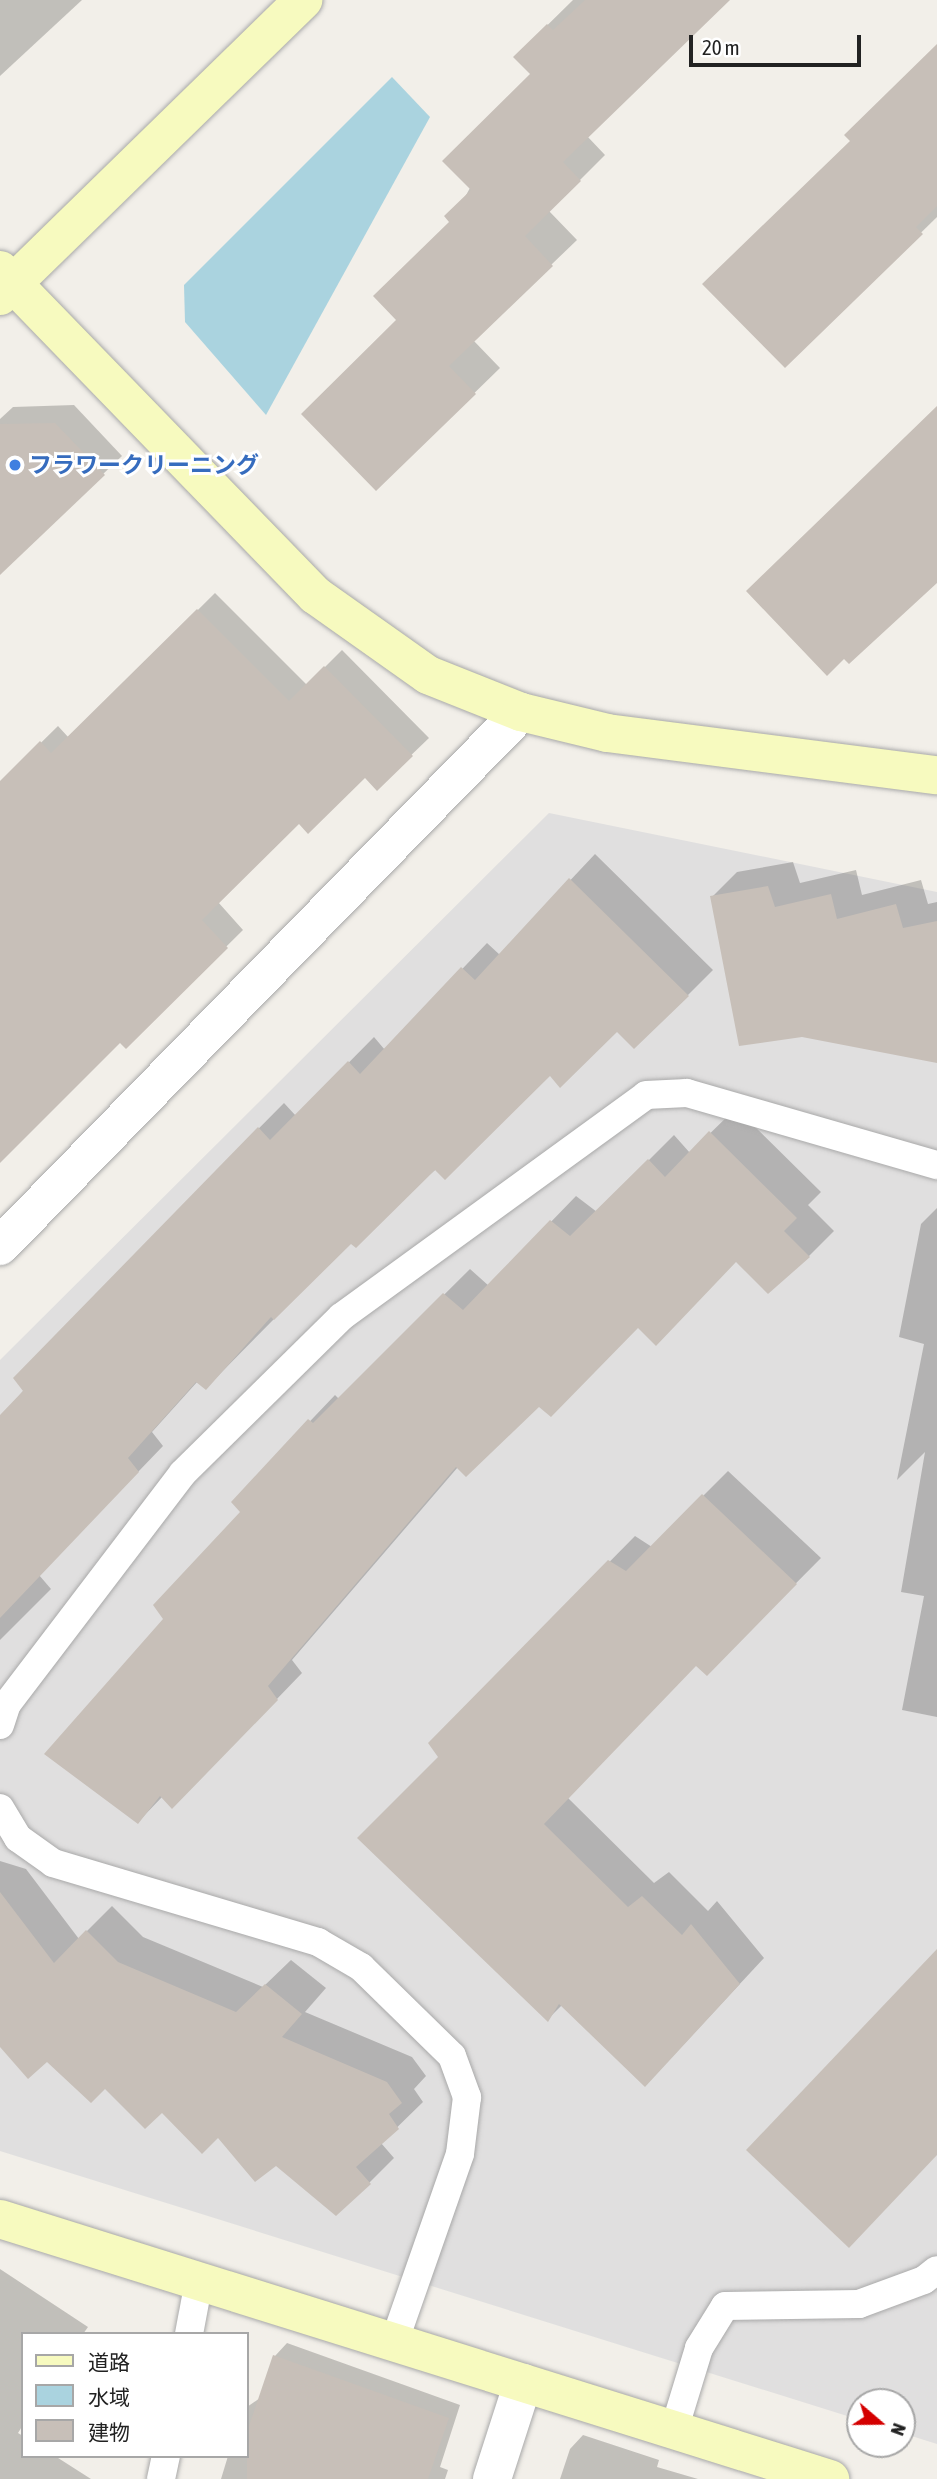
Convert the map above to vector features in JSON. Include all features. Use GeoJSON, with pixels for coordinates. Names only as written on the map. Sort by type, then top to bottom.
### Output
{"type":"FeatureCollection","features":[{"type":"Feature","properties":{"kind":"street"},"geometry":{"type":"LineString","coordinates":[[303,0],[4,283],[315,596],[428,675],[520,712],[607,733],[937,775]]}},
{"type":"Feature","properties":{"kind":"street"},"geometry":{"type":"LineString","coordinates":[[0,1246],[520,712]]}},
{"type":"Feature","properties":{"kind":"street"},"geometry":{"type":"LineString","coordinates":[[0,2219],[830,2479]]}},
{"type":"Feature","properties":{"kind":"street"},"geometry":{"type":"LineString","coordinates":[[492,2479],[523,2383]]}},
{"type":"Feature","properties":{"kind":"lane"},"geometry":{"type":"LineString","coordinates":[[0,1725],[8,1704],[183,1472],[331,1326],[646,1095],[687,1093],[937,1165]]}},
{"type":"Feature","properties":{"kind":"lane"},"geometry":{"type":"LineString","coordinates":[[0,1808],[18,1838],[53,1863],[318,1942],[361,1967],[452,2056],[467,2097],[460,2154],[394,2342]]}},
{"type":"Feature","properties":{"kind":"lane"},"geometry":{"type":"LineString","coordinates":[[674,2430],[699,2348],[725,2306],[859,2304],[924,2280],[937,2270]]}},
{"type":"Feature","properties":{"kind":"lane"},"geometry":{"type":"LineString","coordinates":[[189,2332],[199,2281]]}},
{"type":"Feature","properties":{"kind":"lane"},"geometry":{"type":"LineString","coordinates":[[161,2479],[166,2458]]}},
{"type":"Feature","properties":{"kind":"shaded area"},"geometry":{"type":"Polygon","coordinates":[[[549,813],[937,892],[937,2444],[916,2437],[916,2388],[846,2388],[846,2416],[0,2151],[0,1360],[549,813]]]}},
{"type":"Feature","properties":{"kind":"water"},"geometry":{"type":"Polygon","coordinates":[[[392,77],[430,117],[266,415],[185,322],[184,285],[392,77]]]}},
{"type":"Feature","properties":{"kind":"building"},"geometry":{"type":"Polygon","coordinates":[[[585,0],[730,0],[563,162],[581,181],[525,236],[553,266],[449,366],[476,394],[376,491],[301,414],[396,320],[373,296],[449,222],[444,216],[471,190],[442,161],[530,74],[513,57],[547,24],[553,30],[585,0]]]}},
{"type":"Feature","properties":{"kind":"building"},"geometry":{"type":"Polygon","coordinates":[[[937,44],[937,206],[916,227],[923,234],[785,368],[702,284],[850,141],[844,135],[937,44]]]}},
{"type":"Feature","properties":{"kind":"building"},"geometry":{"type":"Polygon","coordinates":[[[937,406],[937,583],[849,664],[844,659],[827,676],[746,591],[937,406]]]}},
{"type":"Feature","properties":{"kind":"building"},"geometry":{"type":"Polygon","coordinates":[[[55,423],[105,475],[0,575],[0,424],[55,423]]]}},
{"type":"Feature","properties":{"kind":"building"},"geometry":{"type":"Polygon","coordinates":[[[197,609],[289,701],[324,666],[413,756],[377,791],[365,778],[308,834],[299,824],[202,920],[228,948],[126,1049],[120,1043],[0,1163],[0,781],[40,741],[51,753],[197,609]]]}},
{"type":"Feature","properties":{"kind":"building"},"geometry":{"type":"Polygon","coordinates":[[[569,878],[689,996],[634,1049],[617,1032],[560,1088],[550,1076],[445,1180],[435,1170],[356,1248],[351,1244],[274,1320],[271,1317],[206,1390],[196,1382],[128,1458],[139,1472],[0,1618],[0,1415],[23,1391],[13,1378],[258,1127],[270,1140],[348,1061],[360,1074],[461,967],[475,980],[569,878]]]}},
{"type":"Feature","properties":{"kind":"building"},"geometry":{"type":"Polygon","coordinates":[[[768,886],[775,907],[831,894],[837,919],[896,904],[903,928],[937,921],[937,1063],[802,1037],[739,1046],[710,896],[768,886]]]}},
{"type":"Feature","properties":{"kind":"building"},"geometry":{"type":"Polygon","coordinates":[[[709,1131],[797,1218],[784,1231],[810,1257],[768,1294],[736,1262],[656,1346],[638,1328],[551,1417],[539,1407],[466,1477],[456,1467],[268,1686],[278,1700],[172,1809],[160,1796],[138,1824],[44,1754],[163,1619],[153,1605],[240,1512],[231,1502],[308,1419],[313,1423],[443,1293],[463,1310],[550,1220],[570,1236],[648,1159],[665,1177],[709,1131]]]}},
{"type":"Feature","properties":{"kind":"building"},"geometry":{"type":"Polygon","coordinates":[[[702,1494],[797,1584],[707,1676],[696,1666],[544,1824],[628,1907],[642,1896],[682,1935],[691,1924],[740,1984],[645,2087],[559,2004],[548,2022],[357,1838],[438,1757],[428,1743],[608,1560],[626,1571],[702,1494]]]}},
{"type":"Feature","properties":{"kind":"building"},"geometry":{"type":"Polygon","coordinates":[[[0,1892],[54,1963],[86,1930],[118,1962],[236,2012],[265,1984],[302,2014],[282,2037],[387,2082],[402,2103],[389,2114],[399,2129],[356,2167],[371,2184],[336,2216],[276,2166],[255,2182],[218,2138],[202,2154],[162,2113],[145,2129],[105,2089],[91,2103],[47,2062],[28,2079],[0,2047],[0,1892]]]}},
{"type":"Feature","properties":{"kind":"building"},"geometry":{"type":"Polygon","coordinates":[[[937,1949],[937,2155],[849,2248],[746,2150],[937,1949]]]}},
{"type":"Feature","properties":{"kind":"building"},"geometry":{"type":"Polygon","coordinates":[[[273,2355],[449,2418],[428,2479],[247,2479],[248,2429],[273,2355]]]}},
{"type":"Feature","properties":{"kind":"place","name":"フラワークリーニング"},"geometry":{"type":"Point","coordinates":[15,465]}}]}
